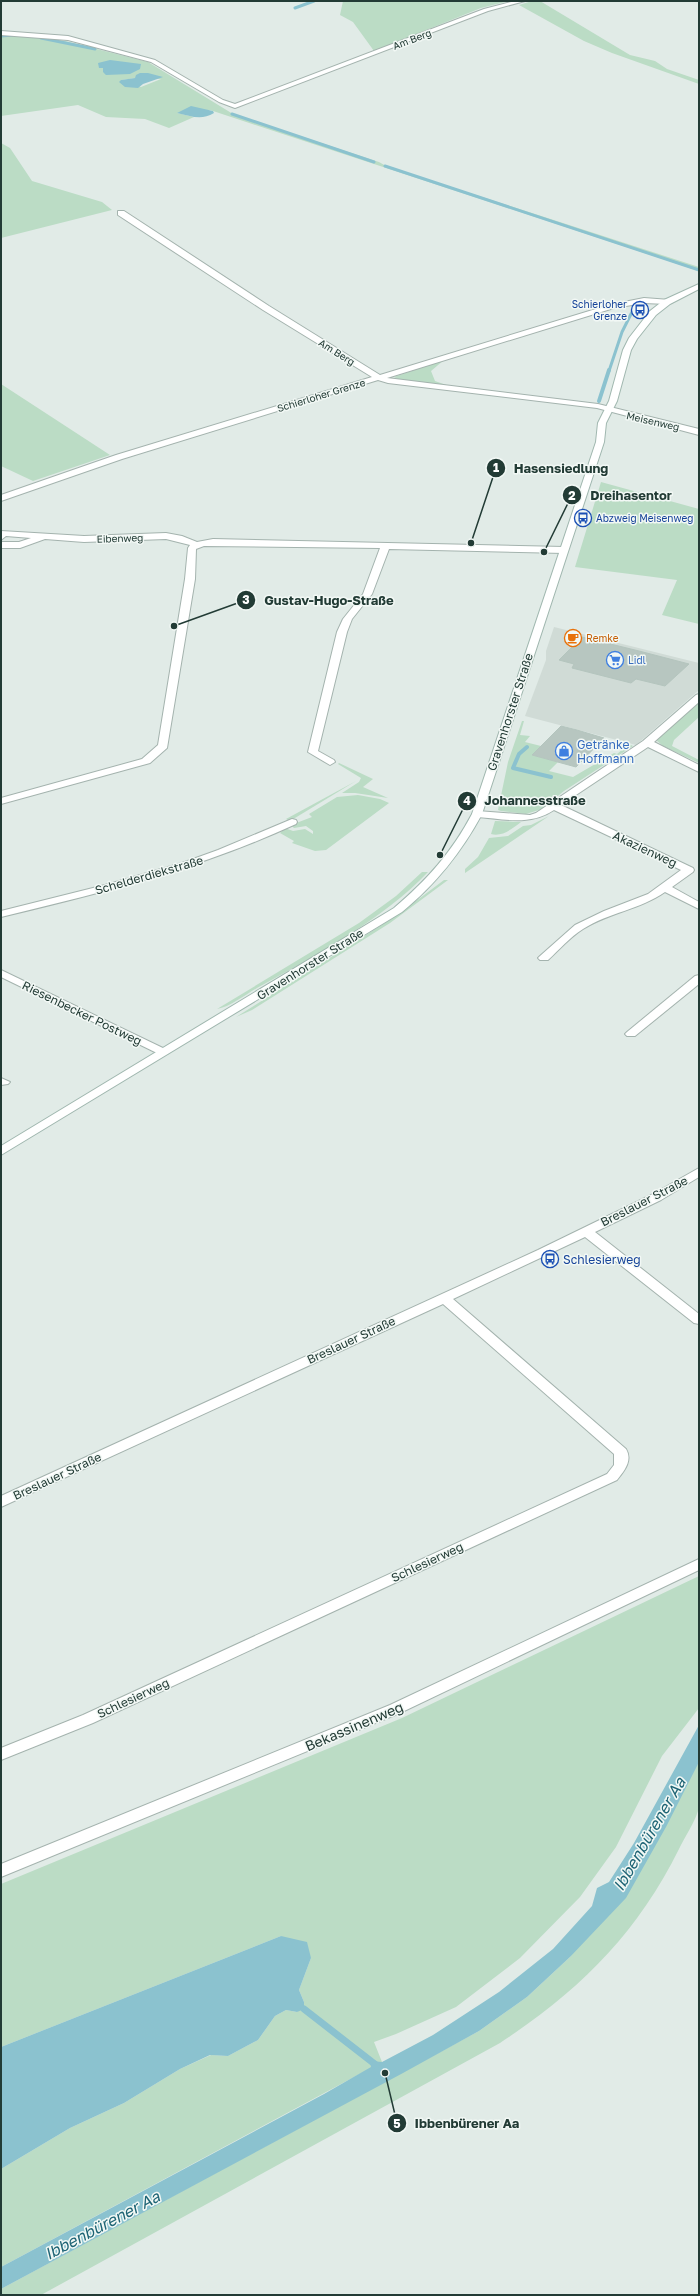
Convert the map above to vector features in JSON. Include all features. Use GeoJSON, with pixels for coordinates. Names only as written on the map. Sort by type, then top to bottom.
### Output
{"type":"FeatureCollection","features":[{"type":"Feature","properties":{"kind":"street","name":"Am Berg"},"geometry":{"type":"LineString","coordinates":[[1,33],[33,34],[68,38],[153,61],[222,101],[235,106],[486,10],[522,1]]}},
{"type":"Feature","properties":{"kind":"street","name":"Am Berg"},"geometry":{"type":"LineString","coordinates":[[121,213],[266,308],[378,377],[388,381],[598,406],[608,410]]}},
{"type":"Feature","properties":{"kind":"street","name":"Gravenhorster Straße"},"geometry":{"type":"LineString","coordinates":[[1,1151],[398,910],[428,886],[441,872],[462,844],[477,814],[600,442],[602,423],[613,401],[627,350],[633,338],[650,317],[667,302],[699,286]]}},
{"type":"Feature","properties":{"kind":"street","name":"Schierloher Grenze"},"geometry":{"type":"LineString","coordinates":[[1,498],[119,457],[631,301],[655,300],[667,302]]}},
{"type":"Feature","properties":{"kind":"street","name":"Meisenweg"},"geometry":{"type":"LineString","coordinates":[[608,410],[699,432]]}},
{"type":"Feature","properties":{"kind":"street","name":"Eibenweg"},"geometry":{"type":"LineString","coordinates":[[1,537],[2,533],[30,534],[42,537],[104,539],[166,536],[197,545]]}},
{"type":"Feature","properties":{"kind":"street","name":"Eibenweg"},"geometry":{"type":"LineString","coordinates":[[1,545],[20,545],[42,537]]}},
{"type":"Feature","properties":{"kind":"street"},"geometry":{"type":"LineString","coordinates":[[1,802],[146,761],[162,746],[190,579],[190,554],[192,548],[197,545],[213,542],[564,550]]}},
{"type":"Feature","properties":{"kind":"street"},"geometry":{"type":"LineString","coordinates":[[330,762],[314,752],[342,632],[348,619],[367,594],[386,545]]}},
{"type":"Feature","properties":{"kind":"street"},"geometry":{"type":"LineString","coordinates":[[477,814],[530,818],[540,815],[647,743],[699,697]]}},
{"type":"Feature","properties":{"kind":"street"},"geometry":{"type":"LineString","coordinates":[[647,743],[699,769]]}},
{"type":"Feature","properties":{"kind":"street","name":"Akazienweg"},"geometry":{"type":"LineString","coordinates":[[544,958],[579,927],[608,913],[652,896],[689,870],[554,806]]}},
{"type":"Feature","properties":{"kind":"street","name":"Schelderdiekstraße"},"geometry":{"type":"LineString","coordinates":[[1,914],[177,870],[228,852],[292,822]]}},
{"type":"Feature","properties":{"kind":"street"},"geometry":{"type":"LineString","coordinates":[[665,887],[699,906]]}},
{"type":"Feature","properties":{"kind":"street","name":"Riesenbecker Postweg"},"geometry":{"type":"LineString","coordinates":[[1,974],[163,1052]]}},
{"type":"Feature","properties":{"kind":"street"},"geometry":{"type":"LineString","coordinates":[[631,1034],[699,978]]}},
{"type":"Feature","properties":{"kind":"street","name":"Breslauer Straße"},"geometry":{"type":"LineString","coordinates":[[1,1502],[443,1297],[542,1253],[585,1230],[657,1197],[699,1172]]}},
{"type":"Feature","properties":{"kind":"street"},"geometry":{"type":"LineString","coordinates":[[585,1230],[699,1320]]}},
{"type":"Feature","properties":{"kind":"street","name":"Schlesierweg"},"geometry":{"type":"LineString","coordinates":[[1,1754],[88,1719],[612,1477],[621,1466],[620,1452],[443,1297]]}},
{"type":"Feature","properties":{"kind":"street","name":"Bekassinenweg"},"geometry":{"type":"LineString","coordinates":[[1,1871],[395,1710],[699,1564]]}},
{"type":"Feature","properties":{"kind":"shaded area"},"geometry":{"type":"Polygon","coordinates":[[[554,627],[699,663],[699,690],[636,745],[525,716],[546,660],[546,651],[554,627]]]}},
{"type":"Feature","properties":{"kind":"green space"},"geometry":{"type":"Polygon","coordinates":[[[343,1],[509,1],[481,8],[374,51],[353,22],[340,15],[343,1]]]}},
{"type":"Feature","properties":{"kind":"green space"},"geometry":{"type":"Polygon","coordinates":[[[532,1],[540,1],[630,55],[655,61],[667,69],[699,80],[699,84],[612,53],[584,41],[519,5],[532,1]]]}},
{"type":"Feature","properties":{"kind":"green space"},"geometry":{"type":"Polygon","coordinates":[[[1,36],[30,36],[65,41],[148,62],[233,114],[379,162],[386,166],[699,267],[699,271],[210,110],[177,113],[194,117],[169,128],[145,119],[106,117],[78,105],[1,116],[1,36]],[[136,78],[121,80],[141,87],[161,79],[136,78]]]}},
{"type":"Feature","properties":{"kind":"green space"},"geometry":{"type":"Polygon","coordinates":[[[1,143],[10,148],[32,181],[102,202],[112,210],[1,238],[1,143]]]}},
{"type":"Feature","properties":{"kind":"green space"},"geometry":{"type":"Polygon","coordinates":[[[444,360],[431,371],[435,381],[449,386],[398,379],[394,377],[444,360]]]}},
{"type":"Feature","properties":{"kind":"green space"},"geometry":{"type":"Polygon","coordinates":[[[1,384],[110,455],[33,481],[1,466],[1,384]]]}},
{"type":"Feature","properties":{"kind":"green space"},"geometry":{"type":"Polygon","coordinates":[[[601,482],[699,509],[699,624],[662,615],[677,580],[575,567],[601,482]]]}},
{"type":"Feature","properties":{"kind":"green space"},"geometry":{"type":"Polygon","coordinates":[[[699,702],[699,717],[674,740],[672,746],[699,760],[699,763],[663,746],[656,740],[699,702]]]}},
{"type":"Feature","properties":{"kind":"green space"},"geometry":{"type":"Polygon","coordinates":[[[522,721],[524,721],[520,735],[530,736],[525,742],[541,746],[532,755],[558,762],[549,771],[573,777],[614,753],[617,754],[629,744],[633,746],[564,791],[542,809],[526,814],[501,811],[498,810],[508,762],[522,721]]]}},
{"type":"Feature","properties":{"kind":"green space"},"geometry":{"type":"Polygon","coordinates":[[[339,763],[373,779],[363,787],[388,798],[355,793],[342,793],[359,782],[361,778],[338,764],[339,763]]]}},
{"type":"Feature","properties":{"kind":"green space"},"geometry":{"type":"Polygon","coordinates":[[[356,781],[290,821],[286,819],[356,781]]]}},
{"type":"Feature","properties":{"kind":"green space"},"geometry":{"type":"Polygon","coordinates":[[[358,795],[380,799],[389,803],[326,850],[315,851],[292,843],[294,841],[280,833],[285,828],[293,831],[305,829],[313,834],[313,831],[306,826],[294,828],[291,825],[312,817],[309,814],[337,797],[358,795]]]}},
{"type":"Feature","properties":{"kind":"green space"},"geometry":{"type":"Polygon","coordinates":[[[549,816],[465,873],[465,869],[478,857],[489,838],[508,836],[523,826],[531,825],[549,816]]]}},
{"type":"Feature","properties":{"kind":"green space"},"geometry":{"type":"Polygon","coordinates":[[[495,821],[521,822],[507,832],[495,835],[491,834],[495,821]]]}},
{"type":"Feature","properties":{"kind":"green space"},"geometry":{"type":"Polygon","coordinates":[[[422,872],[428,872],[411,889],[370,921],[301,964],[227,1006],[217,1009],[359,923],[396,896],[422,872]]]}},
{"type":"Feature","properties":{"kind":"green space"},"geometry":{"type":"Polygon","coordinates":[[[444,880],[448,880],[390,923],[252,1010],[236,1017],[396,916],[444,880]]]}},
{"type":"Feature","properties":{"kind":"green space"},"geometry":{"type":"Polygon","coordinates":[[[699,1576],[699,1708],[662,1756],[616,1847],[580,1897],[520,1958],[456,2007],[396,2034],[374,2042],[382,2062],[1,2267],[1,2169],[70,2128],[124,2103],[180,2069],[211,2055],[228,2056],[258,2040],[275,2016],[286,2010],[297,2012],[304,2002],[299,1990],[311,1958],[281,1936],[1,2047],[1,1884],[402,1718],[699,1576]]]}},
{"type":"Feature","properties":{"kind":"green space"},"geometry":{"type":"Polygon","coordinates":[[[699,1762],[698,1811],[662,1880],[644,1908],[625,1934],[580,1981],[529,2023],[500,2043],[41,2295],[1,2295],[1,2289],[479,2031],[527,1997],[570,1957],[699,1762]]]}},
{"type":"Feature","properties":{"kind":"water"},"geometry":{"type":"Polygon","coordinates":[[[110,60],[141,64],[140,69],[130,74],[106,75],[103,72],[103,68],[99,68],[98,63],[110,60]]]}},
{"type":"Feature","properties":{"kind":"water"},"geometry":{"type":"Polygon","coordinates":[[[140,73],[148,73],[163,77],[143,84],[138,88],[125,87],[119,82],[121,80],[135,78],[136,75],[140,73]]]}},
{"type":"Feature","properties":{"kind":"water"},"geometry":{"type":"Polygon","coordinates":[[[191,106],[213,111],[214,113],[205,117],[200,117],[177,113],[191,106]]]}},
{"type":"Feature","properties":{"kind":"water"},"geometry":{"type":"Polygon","coordinates":[[[699,1725],[699,1762],[666,1827],[626,1898],[570,1957],[527,1997],[479,2031],[1,2289],[1,2267],[324,2094],[371,2067],[370,2061],[382,2062],[433,2035],[499,1992],[553,1949],[592,1906],[597,1888],[609,1882],[634,1843],[699,1725]]]}},
{"type":"Feature","properties":{"kind":"water"},"geometry":{"type":"Polygon","coordinates":[[[281,1936],[307,1942],[311,1958],[299,1990],[304,2002],[304,2009],[297,2012],[286,2010],[275,2016],[258,2040],[228,2056],[210,2055],[180,2069],[124,2103],[70,2128],[1,2169],[1,2047],[281,1936]]]}},
{"type":"Feature","properties":{"kind":"building","name":"Lidl"},"geometry":{"type":"Polygon","coordinates":[[[582,637],[689,664],[665,686],[636,679],[631,683],[572,668],[574,664],[559,660],[582,637]]]}},
{"type":"Feature","properties":{"kind":"building","name":"Getränke Hoffmann"},"geometry":{"type":"Polygon","coordinates":[[[561,726],[604,738],[576,767],[532,755],[561,726]]]}},
{"type":"Feature","properties":{"kind":"waterway"},"geometry":{"type":"LineString","coordinates":[[295,8],[314,1]]}},
{"type":"Feature","properties":{"kind":"waterway"},"geometry":{"type":"LineString","coordinates":[[1,36],[13,35]]}},
{"type":"Feature","properties":{"kind":"waterway"},"geometry":{"type":"LineString","coordinates":[[41,38],[95,49]]}},
{"type":"Feature","properties":{"kind":"waterway"},"geometry":{"type":"LineString","coordinates":[[232,114],[374,162]]}},
{"type":"Feature","properties":{"kind":"waterway"},"geometry":{"type":"LineString","coordinates":[[385,166],[699,270]]}},
{"type":"Feature","properties":{"kind":"waterway"},"geometry":{"type":"LineString","coordinates":[[609,371],[622,332],[633,310]]}},
{"type":"Feature","properties":{"kind":"waterway"},"geometry":{"type":"LineString","coordinates":[[599,401],[609,370]]}},
{"type":"Feature","properties":{"kind":"waterway"},"geometry":{"type":"LineString","coordinates":[[527,747],[519,754],[513,768],[551,777]]}},
{"type":"Feature","properties":{"kind":"waterway"},"geometry":{"type":"LineString","coordinates":[[304,2009],[376,2065]]}},
{"type":"Feature","properties":{"kind":"place","name":"Schierloher Grenze"},"geometry":{"type":"Point","coordinates":[640,310]}},
{"type":"Feature","properties":{"kind":"place","name":"Abzweig Meisenweg"},"geometry":{"type":"Point","coordinates":[583,518]}},
{"type":"Feature","properties":{"kind":"place","name":"Hasensiedlung"},"geometry":{"type":"Point","coordinates":[471,543]}},
{"type":"Feature","properties":{"kind":"place","name":"Dreihasentor"},"geometry":{"type":"Point","coordinates":[544,552]}},
{"type":"Feature","properties":{"kind":"place","name":"Gustav-Hugo-Straße"},"geometry":{"type":"Point","coordinates":[174,626]}},
{"type":"Feature","properties":{"kind":"place","name":"Remke"},"geometry":{"type":"Point","coordinates":[573,638]}},
{"type":"Feature","properties":{"kind":"place","name":"Lidl"},"geometry":{"type":"Point","coordinates":[615,660]}},
{"type":"Feature","properties":{"kind":"place","name":"Getränke Hoffmann"},"geometry":{"type":"Point","coordinates":[564,751]}},
{"type":"Feature","properties":{"kind":"place","name":"Johannesstraße"},"geometry":{"type":"Point","coordinates":[440,855]}},
{"type":"Feature","properties":{"kind":"place","name":"Schlesierweg"},"geometry":{"type":"Point","coordinates":[550,1259]}},
{"type":"Feature","properties":{"kind":"place","name":"Ibbenbürener Aa"},"geometry":{"type":"Point","coordinates":[385,2073]}}]}
